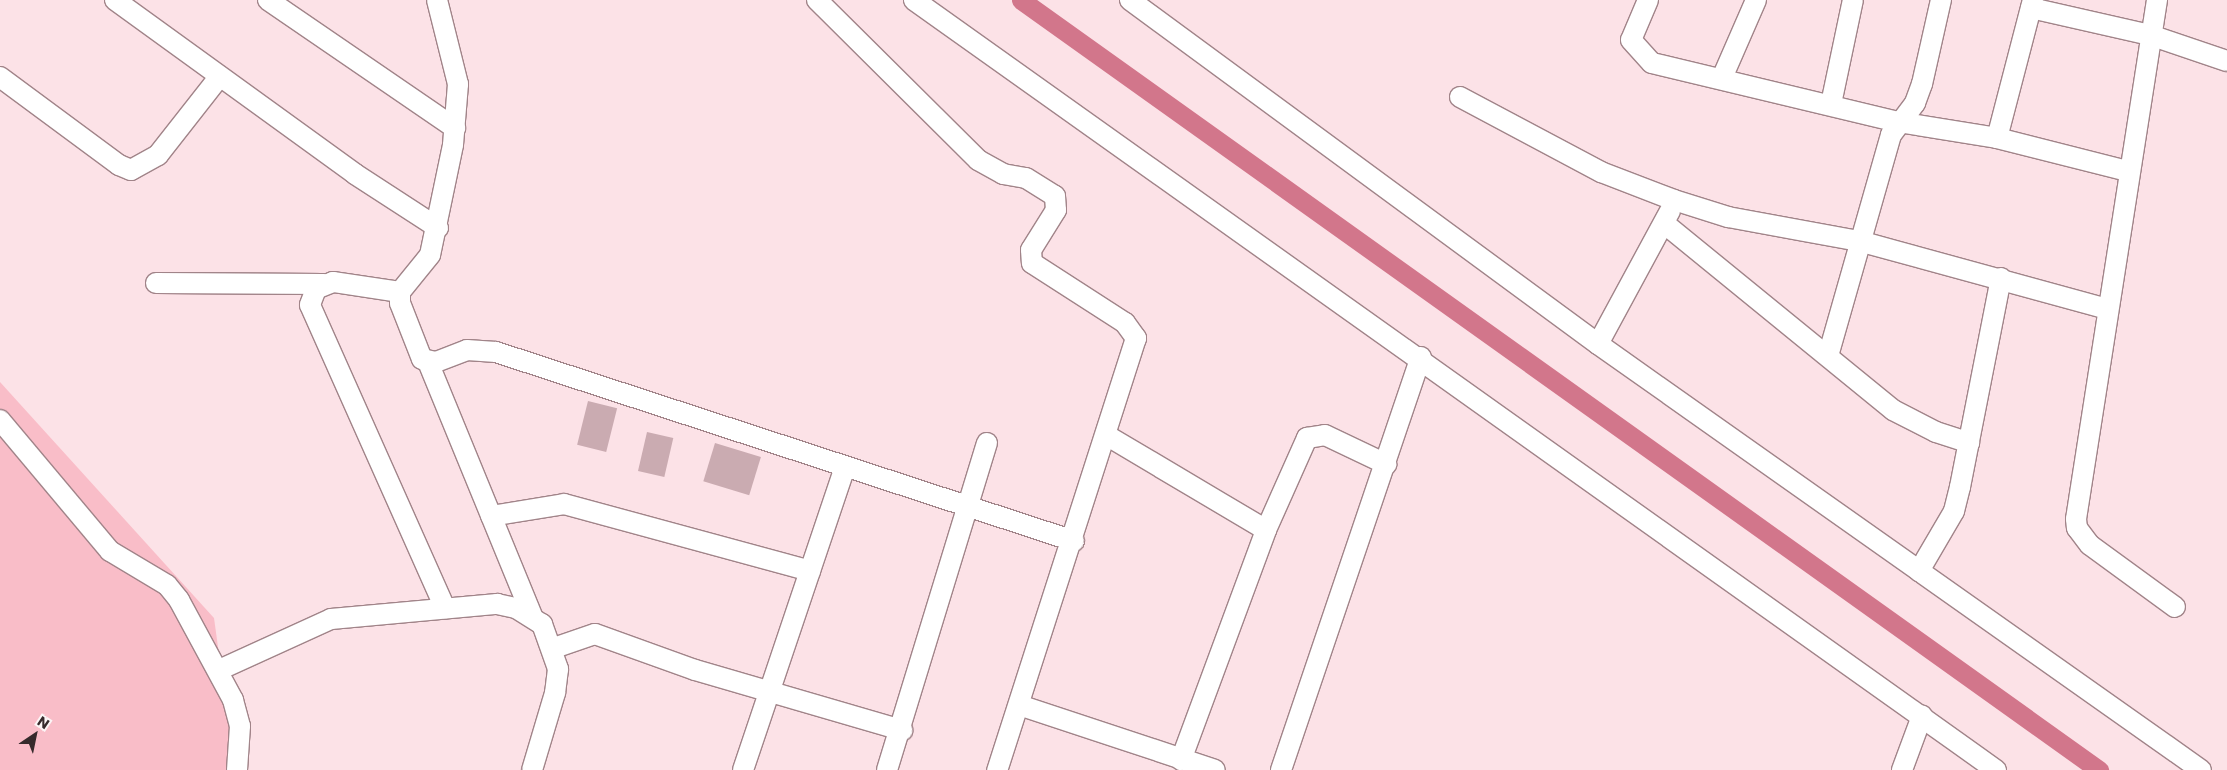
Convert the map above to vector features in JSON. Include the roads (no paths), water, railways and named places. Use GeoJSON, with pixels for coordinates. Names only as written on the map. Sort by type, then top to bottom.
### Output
{"type":"FeatureCollection","features":[{"type":"Feature","properties":{"kind":"street"},"geometry":{"type":"LineString","coordinates":[[115,0],[220,76],[438,228]]}},
{"type":"Feature","properties":{"kind":"street"},"geometry":{"type":"LineString","coordinates":[[268,0],[455,128]]}},
{"type":"Feature","properties":{"kind":"street"},"geometry":{"type":"LineString","coordinates":[[817,0],[972,154],[992,169],[1026,178],[1055,196],[1056,210],[1031,250],[1032,264],[1126,323],[1136,338],[1074,541],[997,770]]}},
{"type":"Feature","properties":{"kind":"street"},"geometry":{"type":"LineString","coordinates":[[914,0],[1421,358],[1769,611],[1922,716],[1996,770]]}},
{"type":"Feature","properties":{"kind":"street"},"geometry":{"type":"LineString","coordinates":[[1130,0],[1598,344],[2201,770]]}},
{"type":"Feature","properties":{"kind":"street"},"geometry":{"type":"LineString","coordinates":[[1648,0],[1632,40],[1641,55],[1652,63],[1831,104],[1898,122],[1997,138],[2127,171]]}},
{"type":"Feature","properties":{"kind":"street"},"geometry":{"type":"LineString","coordinates":[[1722,78],[1756,0]]}},
{"type":"Feature","properties":{"kind":"street"},"geometry":{"type":"LineString","coordinates":[[1831,104],[1853,0]]}},
{"type":"Feature","properties":{"kind":"street"},"geometry":{"type":"LineString","coordinates":[[1828,356],[1859,241],[1898,122],[1914,103],[1922,84],[1941,0]]}},
{"type":"Feature","properties":{"kind":"street"},"geometry":{"type":"LineString","coordinates":[[2157,0],[2127,171],[2077,528],[2090,546],[2176,607]]}},
{"type":"Feature","properties":{"kind":"street"},"geometry":{"type":"LineString","coordinates":[[400,292],[425,264],[438,228],[455,128],[458,84],[434,3]]}},
{"type":"Feature","properties":{"kind":"street"},"geometry":{"type":"LineString","coordinates":[[1997,138],[2032,4],[2150,35],[2227,61]]}},
{"type":"Feature","properties":{"kind":"street"},"geometry":{"type":"LineString","coordinates":[[0,77],[119,165],[132,170],[158,155],[220,76]]}},
{"type":"Feature","properties":{"kind":"street"},"geometry":{"type":"LineString","coordinates":[[1460,97],[1601,172],[1674,200],[1728,217],[1859,241],[2001,278],[2107,309]]}},
{"type":"Feature","properties":{"kind":"street"},"geometry":{"type":"LineString","coordinates":[[1598,344],[1666,224],[1674,200]]}},
{"type":"Feature","properties":{"kind":"street"},"geometry":{"type":"LineString","coordinates":[[1666,224],[1893,410],[1936,432],[1969,443]]}},
{"type":"Feature","properties":{"kind":"street"},"geometry":{"type":"LineString","coordinates":[[1919,571],[1954,511],[2001,278]]}},
{"type":"Feature","properties":{"kind":"street"},"geometry":{"type":"LineString","coordinates":[[156,283],[324,284],[344,282],[400,292]]}},
{"type":"Feature","properties":{"kind":"street"},"geometry":{"type":"LineString","coordinates":[[324,284],[311,297],[314,314],[445,608]]}},
{"type":"Feature","properties":{"kind":"street"},"geometry":{"type":"LineString","coordinates":[[400,292],[414,342],[428,362],[532,615],[554,648],[555,693],[532,770]]}},
{"type":"Feature","properties":{"kind":"street"},"geometry":{"type":"LineString","coordinates":[[428,362],[467,350],[496,352],[1074,541]]}},
{"type":"Feature","properties":{"kind":"street"},"geometry":{"type":"LineString","coordinates":[[1282,770],[1421,358]]}},
{"type":"Feature","properties":{"kind":"street"},"geometry":{"type":"LineString","coordinates":[[0,420],[110,550],[167,585],[219,670],[240,726],[237,770]]}},
{"type":"Feature","properties":{"kind":"street"},"geometry":{"type":"LineString","coordinates":[[1181,760],[1266,530],[1307,438],[1314,434],[1386,464]]}},
{"type":"Feature","properties":{"kind":"street"},"geometry":{"type":"LineString","coordinates":[[1106,435],[1266,530]]}},
{"type":"Feature","properties":{"kind":"street"},"geometry":{"type":"LineString","coordinates":[[888,770],[902,730],[987,443]]}},
{"type":"Feature","properties":{"kind":"street"},"geometry":{"type":"LineString","coordinates":[[743,770],[845,467]]}},
{"type":"Feature","properties":{"kind":"street"},"geometry":{"type":"LineString","coordinates":[[491,516],[564,504],[810,571]]}},
{"type":"Feature","properties":{"kind":"street"},"geometry":{"type":"LineString","coordinates":[[219,670],[331,619],[497,604],[532,615]]}},
{"type":"Feature","properties":{"kind":"street"},"geometry":{"type":"LineString","coordinates":[[554,648],[595,634],[695,670],[771,688],[902,730]]}},
{"type":"Feature","properties":{"kind":"street"},"geometry":{"type":"LineString","coordinates":[[1019,705],[1215,770]]}},
{"type":"Feature","properties":{"kind":"street"},"geometry":{"type":"LineString","coordinates":[[1902,770],[1922,716]]}},
{"type":"Feature","properties":{"kind":"waterway"},"geometry":{"type":"LineString","coordinates":[[1021,0],[2099,770]]}}]}
